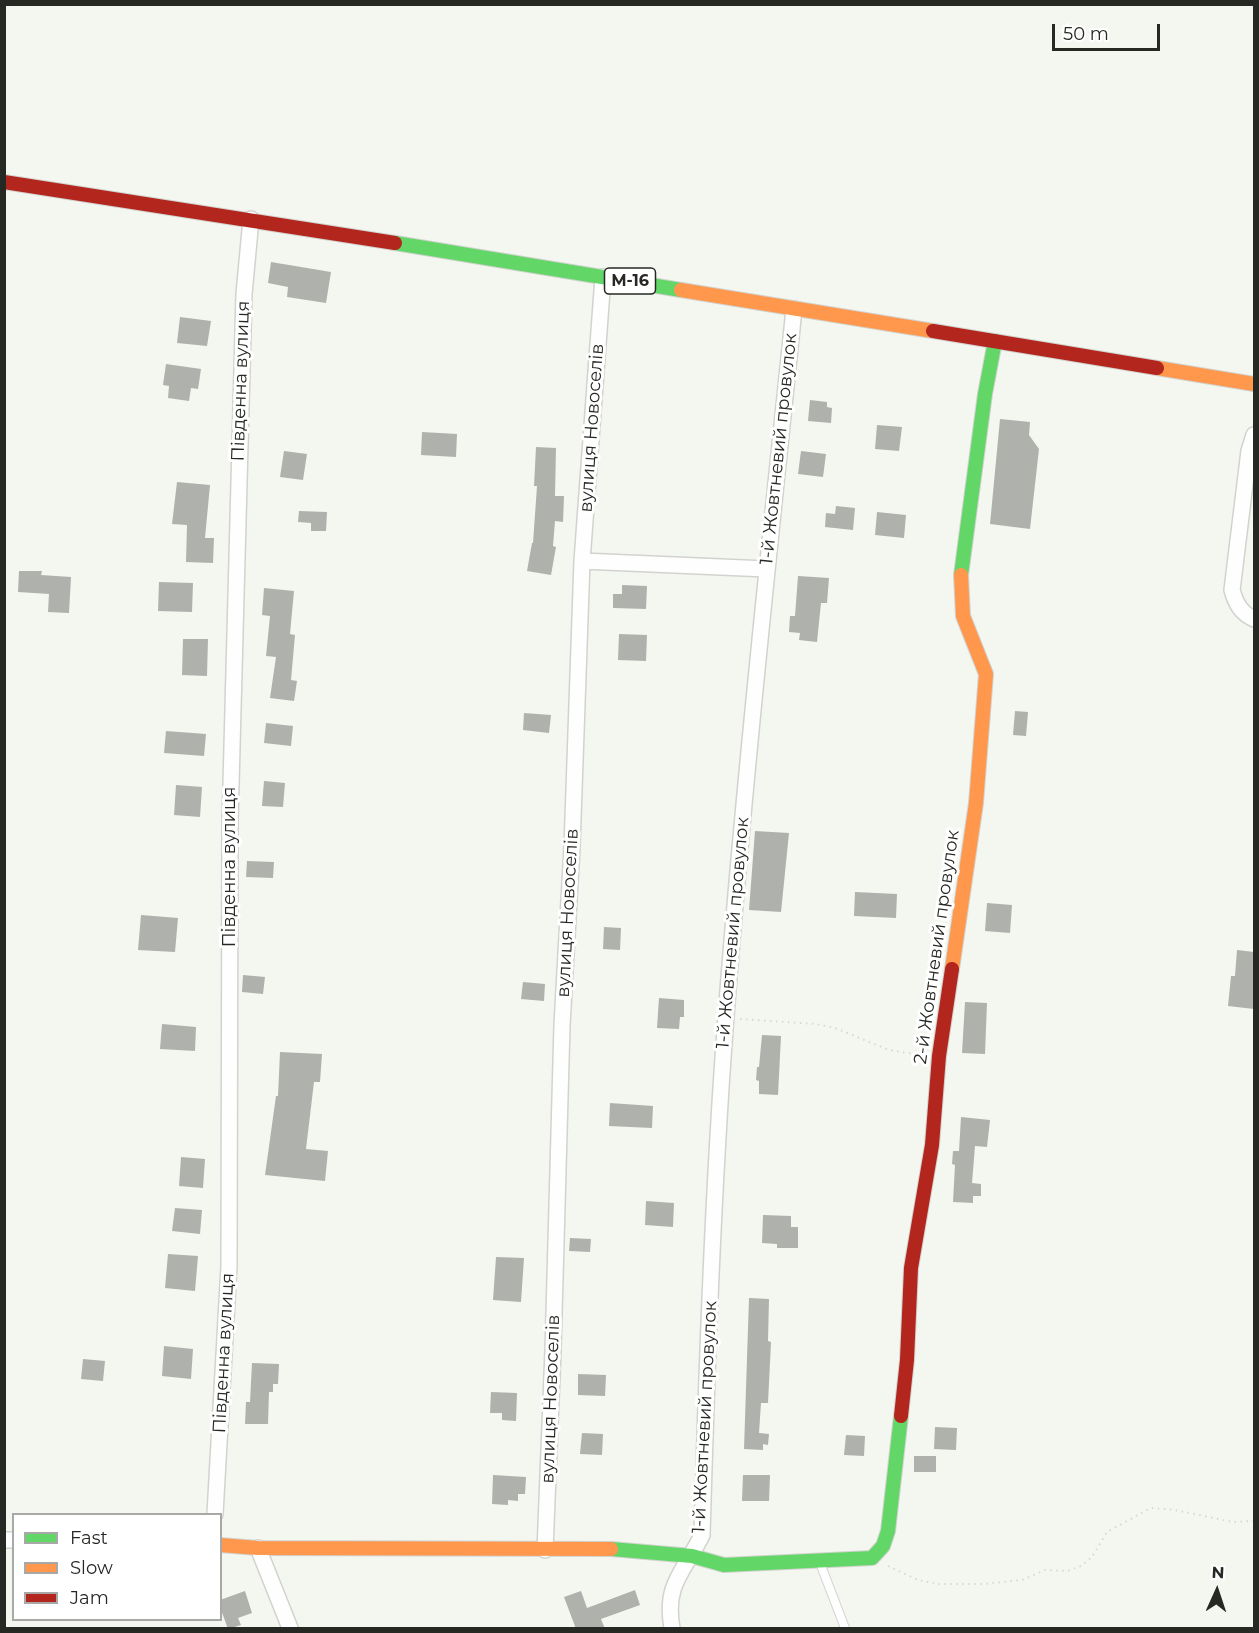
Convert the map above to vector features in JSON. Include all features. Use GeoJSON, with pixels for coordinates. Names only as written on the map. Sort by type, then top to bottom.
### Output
{"type":"FeatureCollection","features":[{"type":"Feature","properties":{"kind":"main road","name":"М-16"},"geometry":{"type":"LineString","coordinates":[[4,182],[251,219],[1254,384]]}},
{"type":"Feature","properties":{"kind":"main road","name":"2-й Жовтневий провулок"},"geometry":{"type":"LineString","coordinates":[[872,1558],[883,1546],[888,1531],[907,1360],[911,1268],[932,1145],[939,1056],[976,803],[986,674],[963,616],[960,580],[985,394],[995,341]]}},
{"type":"Feature","properties":{"kind":"main road"},"geometry":{"type":"LineString","coordinates":[[222,1545],[258,1548],[623,1549],[692,1556],[724,1565],[872,1558]]}},
{"type":"Feature","properties":{"kind":"street","name":"Південна вулиця"},"geometry":{"type":"LineString","coordinates":[[215,1513],[229,1266],[230,822],[244,294],[251,219]]}},
{"type":"Feature","properties":{"kind":"street","name":"вулиця Новоселів"},"geometry":{"type":"LineString","coordinates":[[545,1550],[562,1025],[572,847],[582,561],[603,277]]}},
{"type":"Feature","properties":{"kind":"street","name":"1-й Жовтневий провулок"},"geometry":{"type":"LineString","coordinates":[[692,1556],[702,1535],[711,1287],[726,1018],[740,846],[794,309]]}},
{"type":"Feature","properties":{"kind":"street"},"geometry":{"type":"LineString","coordinates":[[1254,435],[1248,451],[1232,590],[1235,602],[1242,611],[1254,619]]}},
{"type":"Feature","properties":{"kind":"street"},"geometry":{"type":"LineString","coordinates":[[582,561],[767,569]]}},
{"type":"Feature","properties":{"kind":"street"},"geometry":{"type":"LineString","coordinates":[[258,1548],[290,1629]]}},
{"type":"Feature","properties":{"kind":"street"},"geometry":{"type":"LineString","coordinates":[[672,1629],[669,1613],[672,1587],[692,1556]]}},
{"type":"Feature","properties":{"kind":"lane"},"geometry":{"type":"LineString","coordinates":[[820,1561],[845,1629]]}},
{"type":"Feature","properties":{"kind":"path"},"geometry":{"type":"LineString","coordinates":[[726,1018],[816,1024],[835,1028],[889,1050],[939,1056]]}},
{"type":"Feature","properties":{"kind":"path"},"geometry":{"type":"LineString","coordinates":[[872,1558],[918,1580],[939,1584],[983,1584],[1022,1580],[1045,1570],[1067,1571],[1081,1566],[1092,1557],[1107,1532],[1151,1508],[1233,1522],[1254,1521]]}},
{"type":"Feature","properties":{"kind":"building"},"geometry":{"type":"Polygon","coordinates":[[[271,262],[331,272],[326,303],[287,297],[288,287],[268,283],[271,262]]]}},
{"type":"Feature","properties":{"kind":"building"},"geometry":{"type":"Polygon","coordinates":[[[180,317],[211,321],[207,346],[177,343],[180,317]]]}},
{"type":"Feature","properties":{"kind":"building"},"geometry":{"type":"Polygon","coordinates":[[[166,364],[201,369],[198,389],[191,388],[189,401],[168,398],[169,386],[163,385],[166,364]]]}},
{"type":"Feature","properties":{"kind":"building"},"geometry":{"type":"Polygon","coordinates":[[[810,400],[827,402],[827,407],[832,408],[831,423],[808,421],[810,400]]]}},
{"type":"Feature","properties":{"kind":"building"},"geometry":{"type":"Polygon","coordinates":[[[1000,419],[1030,422],[1029,435],[1039,449],[1030,529],[990,524],[1000,419]]]}},
{"type":"Feature","properties":{"kind":"building"},"geometry":{"type":"Polygon","coordinates":[[[877,425],[902,427],[899,451],[875,449],[877,425]]]}},
{"type":"Feature","properties":{"kind":"building"},"geometry":{"type":"Polygon","coordinates":[[[422,432],[457,434],[456,457],[421,455],[422,432]]]}},
{"type":"Feature","properties":{"kind":"building"},"geometry":{"type":"Polygon","coordinates":[[[536,447],[556,448],[555,496],[564,496],[563,522],[555,521],[553,546],[556,547],[551,575],[527,571],[533,543],[537,486],[534,486],[536,447]]]}},
{"type":"Feature","properties":{"kind":"building"},"geometry":{"type":"Polygon","coordinates":[[[284,451],[307,454],[303,480],[280,477],[284,451]]]}},
{"type":"Feature","properties":{"kind":"building"},"geometry":{"type":"Polygon","coordinates":[[[801,451],[826,454],[823,477],[798,474],[801,451]]]}},
{"type":"Feature","properties":{"kind":"building"},"geometry":{"type":"Polygon","coordinates":[[[177,482],[210,485],[205,538],[214,538],[213,563],[186,562],[187,525],[172,524],[177,482]]]}},
{"type":"Feature","properties":{"kind":"building"},"geometry":{"type":"Polygon","coordinates":[[[836,506],[855,508],[853,530],[825,527],[826,513],[835,514],[836,506]]]}},
{"type":"Feature","properties":{"kind":"building"},"geometry":{"type":"Polygon","coordinates":[[[299,511],[327,512],[326,531],[311,531],[311,523],[298,522],[299,511]]]}},
{"type":"Feature","properties":{"kind":"building"},"geometry":{"type":"Polygon","coordinates":[[[877,512],[906,515],[904,538],[875,535],[877,512]]]}},
{"type":"Feature","properties":{"kind":"building"},"geometry":{"type":"Polygon","coordinates":[[[19,571],[42,571],[41,575],[71,577],[69,613],[48,612],[49,594],[18,592],[19,571]]]}},
{"type":"Feature","properties":{"kind":"building"},"geometry":{"type":"Polygon","coordinates":[[[798,576],[829,578],[827,603],[821,603],[817,642],[799,640],[800,633],[789,632],[790,616],[795,616],[798,576]]]}},
{"type":"Feature","properties":{"kind":"building"},"geometry":{"type":"Polygon","coordinates":[[[159,582],[193,583],[192,612],[158,611],[159,582]]]}},
{"type":"Feature","properties":{"kind":"building"},"geometry":{"type":"Polygon","coordinates":[[[622,585],[647,586],[646,609],[613,608],[613,594],[622,594],[622,585]]]}},
{"type":"Feature","properties":{"kind":"building"},"geometry":{"type":"Polygon","coordinates":[[[264,588],[294,591],[290,634],[295,635],[291,680],[297,681],[294,701],[270,698],[276,657],[266,656],[270,616],[262,615],[264,588]]]}},
{"type":"Feature","properties":{"kind":"building"},"geometry":{"type":"Polygon","coordinates":[[[619,634],[647,635],[646,661],[618,660],[619,634]]]}},
{"type":"Feature","properties":{"kind":"building"},"geometry":{"type":"Polygon","coordinates":[[[183,639],[208,639],[207,676],[182,675],[183,639]]]}},
{"type":"Feature","properties":{"kind":"building"},"geometry":{"type":"Polygon","coordinates":[[[1015,711],[1028,712],[1026,736],[1013,735],[1015,711]]]}},
{"type":"Feature","properties":{"kind":"building"},"geometry":{"type":"Polygon","coordinates":[[[524,713],[551,715],[549,733],[523,730],[524,713]]]}},
{"type":"Feature","properties":{"kind":"building"},"geometry":{"type":"Polygon","coordinates":[[[266,723],[293,726],[291,746],[264,743],[266,723]]]}},
{"type":"Feature","properties":{"kind":"building"},"geometry":{"type":"Polygon","coordinates":[[[166,731],[206,734],[204,756],[164,753],[166,731]]]}},
{"type":"Feature","properties":{"kind":"building"},"geometry":{"type":"Polygon","coordinates":[[[264,781],[285,783],[283,807],[262,806],[264,781]]]}},
{"type":"Feature","properties":{"kind":"building"},"geometry":{"type":"Polygon","coordinates":[[[176,785],[202,787],[200,817],[174,815],[176,785]]]}},
{"type":"Feature","properties":{"kind":"building"},"geometry":{"type":"Polygon","coordinates":[[[755,831],[789,833],[781,912],[749,910],[755,831]]]}},
{"type":"Feature","properties":{"kind":"building"},"geometry":{"type":"Polygon","coordinates":[[[247,861],[274,862],[273,878],[246,877],[247,861]]]}},
{"type":"Feature","properties":{"kind":"building"},"geometry":{"type":"Polygon","coordinates":[[[855,892],[897,894],[896,918],[854,916],[855,892]]]}},
{"type":"Feature","properties":{"kind":"building"},"geometry":{"type":"Polygon","coordinates":[[[987,903],[1012,905],[1010,933],[985,931],[987,903]]]}},
{"type":"Feature","properties":{"kind":"building"},"geometry":{"type":"Polygon","coordinates":[[[141,915],[178,918],[175,952],[138,950],[141,915]]]}},
{"type":"Feature","properties":{"kind":"building"},"geometry":{"type":"Polygon","coordinates":[[[604,927],[621,928],[620,950],[603,949],[604,927]]]}},
{"type":"Feature","properties":{"kind":"building"},"geometry":{"type":"Polygon","coordinates":[[[1237,950],[1254,952],[1254,1009],[1228,1006],[1231,976],[1235,976],[1237,950]]]}},
{"type":"Feature","properties":{"kind":"building"},"geometry":{"type":"Polygon","coordinates":[[[243,975],[265,977],[263,994],[242,992],[243,975]]]}},
{"type":"Feature","properties":{"kind":"building"},"geometry":{"type":"Polygon","coordinates":[[[523,982],[545,984],[544,1001],[521,999],[523,982]]]}},
{"type":"Feature","properties":{"kind":"building"},"geometry":{"type":"Polygon","coordinates":[[[659,998],[684,1000],[684,1017],[680,1017],[679,1029],[657,1028],[659,998]]]}},
{"type":"Feature","properties":{"kind":"building"},"geometry":{"type":"Polygon","coordinates":[[[965,1002],[987,1003],[985,1054],[962,1053],[965,1002]]]}},
{"type":"Feature","properties":{"kind":"building"},"geometry":{"type":"Polygon","coordinates":[[[162,1024],[196,1027],[195,1051],[160,1049],[162,1024]]]}},
{"type":"Feature","properties":{"kind":"building"},"geometry":{"type":"Polygon","coordinates":[[[762,1035],[781,1036],[778,1095],[759,1094],[759,1081],[756,1080],[762,1035]]]}},
{"type":"Feature","properties":{"kind":"building"},"geometry":{"type":"Polygon","coordinates":[[[280,1052],[322,1054],[320,1082],[314,1082],[306,1149],[328,1151],[325,1181],[265,1175],[276,1096],[278,1096],[280,1052]]]}},
{"type":"Feature","properties":{"kind":"building"},"geometry":{"type":"Polygon","coordinates":[[[610,1103],[653,1106],[652,1128],[609,1126],[610,1103]]]}},
{"type":"Feature","properties":{"kind":"building"},"geometry":{"type":"Polygon","coordinates":[[[961,1117],[990,1120],[987,1147],[975,1146],[972,1183],[981,1184],[981,1196],[973,1196],[973,1203],[953,1202],[955,1165],[952,1164],[953,1151],[959,1151],[961,1117]]]}},
{"type":"Feature","properties":{"kind":"building"},"geometry":{"type":"Polygon","coordinates":[[[181,1157],[205,1159],[203,1188],[179,1186],[181,1157]]]}},
{"type":"Feature","properties":{"kind":"building"},"geometry":{"type":"Polygon","coordinates":[[[646,1201],[674,1203],[673,1227],[645,1225],[646,1201]]]}},
{"type":"Feature","properties":{"kind":"building"},"geometry":{"type":"Polygon","coordinates":[[[175,1208],[202,1210],[200,1234],[172,1231],[175,1208]]]}},
{"type":"Feature","properties":{"kind":"building"},"geometry":{"type":"Polygon","coordinates":[[[763,1215],[791,1216],[791,1227],[798,1227],[798,1248],[777,1248],[777,1244],[762,1243],[763,1215]]]}},
{"type":"Feature","properties":{"kind":"building"},"geometry":{"type":"Polygon","coordinates":[[[570,1238],[591,1239],[590,1252],[569,1251],[570,1238]]]}},
{"type":"Feature","properties":{"kind":"building"},"geometry":{"type":"Polygon","coordinates":[[[168,1254],[198,1256],[195,1291],[165,1288],[168,1254]]]}},
{"type":"Feature","properties":{"kind":"building"},"geometry":{"type":"Polygon","coordinates":[[[496,1257],[524,1258],[521,1302],[493,1300],[496,1257]]]}},
{"type":"Feature","properties":{"kind":"building"},"geometry":{"type":"Polygon","coordinates":[[[749,1298],[769,1299],[768,1341],[771,1342],[768,1403],[761,1403],[759,1433],[769,1434],[768,1445],[763,1444],[763,1450],[744,1449],[749,1298]]]}},
{"type":"Feature","properties":{"kind":"building"},"geometry":{"type":"Polygon","coordinates":[[[164,1346],[193,1349],[191,1379],[162,1376],[164,1346]]]}},
{"type":"Feature","properties":{"kind":"building"},"geometry":{"type":"Polygon","coordinates":[[[83,1359],[105,1361],[103,1381],[81,1379],[83,1359]]]}},
{"type":"Feature","properties":{"kind":"building"},"geometry":{"type":"Polygon","coordinates":[[[252,1363],[279,1364],[278,1384],[273,1384],[273,1392],[269,1392],[268,1424],[245,1424],[246,1402],[250,1402],[252,1363]]]}},
{"type":"Feature","properties":{"kind":"building"},"geometry":{"type":"Polygon","coordinates":[[[578,1374],[606,1375],[605,1396],[578,1395],[578,1374]]]}},
{"type":"Feature","properties":{"kind":"building"},"geometry":{"type":"Polygon","coordinates":[[[491,1392],[517,1393],[516,1421],[502,1420],[502,1413],[490,1413],[491,1392]]]}},
{"type":"Feature","properties":{"kind":"building"},"geometry":{"type":"Polygon","coordinates":[[[935,1427],[957,1428],[956,1450],[934,1449],[935,1427]]]}},
{"type":"Feature","properties":{"kind":"building"},"geometry":{"type":"Polygon","coordinates":[[[582,1433],[603,1434],[602,1455],[580,1454],[582,1433]]]}},
{"type":"Feature","properties":{"kind":"building"},"geometry":{"type":"Polygon","coordinates":[[[846,1435],[865,1436],[864,1456],[844,1455],[846,1435]]]}},
{"type":"Feature","properties":{"kind":"building"},"geometry":{"type":"Polygon","coordinates":[[[914,1456],[936,1456],[936,1472],[914,1472],[914,1456]]]}},
{"type":"Feature","properties":{"kind":"building"},"geometry":{"type":"Polygon","coordinates":[[[493,1475],[526,1477],[525,1494],[518,1494],[518,1501],[508,1500],[508,1505],[492,1504],[493,1475]]]}},
{"type":"Feature","properties":{"kind":"building"},"geometry":{"type":"Polygon","coordinates":[[[743,1475],[770,1475],[769,1501],[742,1501],[743,1475]]]}},
{"type":"Feature","properties":{"kind":"building"},"geometry":{"type":"Polygon","coordinates":[[[635,1590],[640,1605],[601,1619],[605,1629],[576,1629],[564,1597],[581,1591],[587,1608],[635,1590]]]}},
{"type":"Feature","properties":{"kind":"building"},"geometry":{"type":"Polygon","coordinates":[[[245,1591],[252,1613],[238,1618],[241,1625],[228,1629],[222,1612],[222,1599],[245,1591]]]}},
{"type":"Feature","properties":{"kind":"traffic: fast"},"geometry":{"type":"LineString","coordinates":[[395,243],[681,290]]}},
{"type":"Feature","properties":{"kind":"traffic: fast"},"geometry":{"type":"LineString","coordinates":[[961,575],[985,394],[995,341]]}},
{"type":"Feature","properties":{"kind":"traffic: fast"},"geometry":{"type":"LineString","coordinates":[[611,1549],[692,1556],[724,1565],[872,1558],[883,1546],[888,1531],[901,1416]]}},
{"type":"Feature","properties":{"kind":"traffic: slow"},"geometry":{"type":"LineString","coordinates":[[681,290],[933,331]]}},
{"type":"Feature","properties":{"kind":"traffic: slow"},"geometry":{"type":"LineString","coordinates":[[1157,368],[1254,384]]}},
{"type":"Feature","properties":{"kind":"traffic: slow"},"geometry":{"type":"LineString","coordinates":[[952,969],[976,803],[986,674],[963,616],[961,575]]}},
{"type":"Feature","properties":{"kind":"traffic: slow"},"geometry":{"type":"LineString","coordinates":[[222,1545],[258,1548],[611,1549]]}},
{"type":"Feature","properties":{"kind":"traffic: jam"},"geometry":{"type":"LineString","coordinates":[[4,182],[395,243]]}},
{"type":"Feature","properties":{"kind":"traffic: jam"},"geometry":{"type":"LineString","coordinates":[[933,331],[1157,368]]}},
{"type":"Feature","properties":{"kind":"traffic: jam"},"geometry":{"type":"LineString","coordinates":[[901,1416],[907,1360],[911,1268],[932,1145],[939,1056],[952,969]]}}]}
